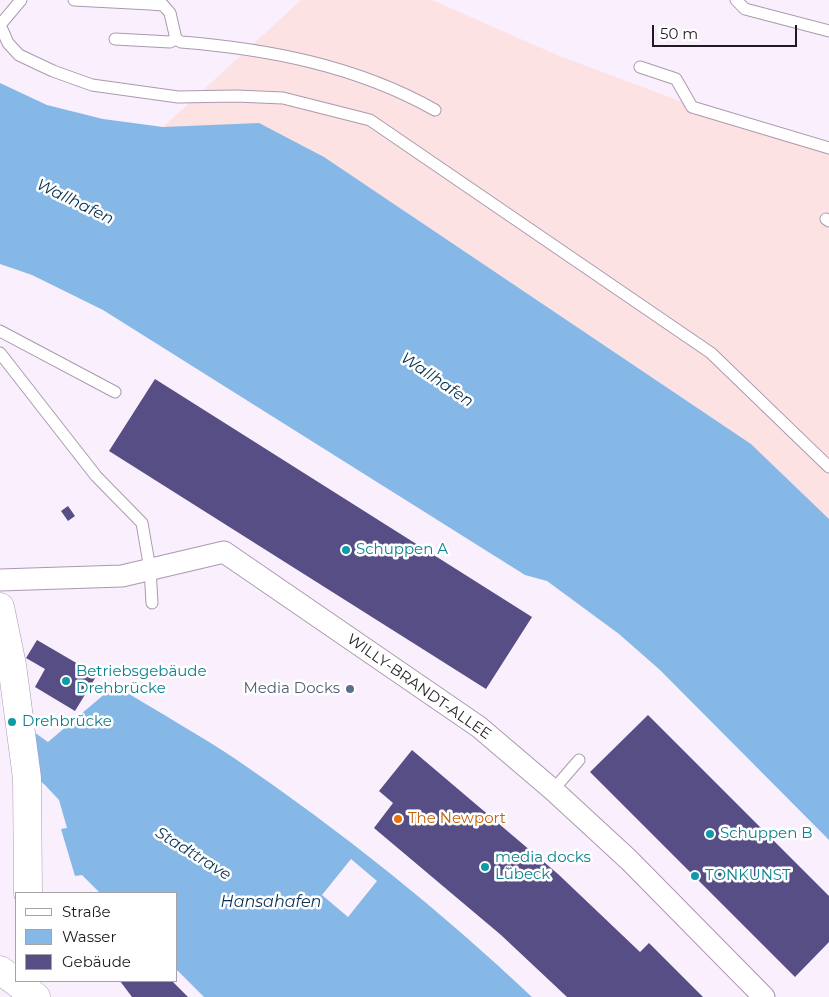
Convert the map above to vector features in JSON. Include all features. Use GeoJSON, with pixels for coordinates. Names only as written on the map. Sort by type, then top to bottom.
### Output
{"type":"FeatureCollection","features":[{"type":"Feature","properties":{"kind":"main road"},"geometry":{"type":"LineString","coordinates":[[0,607],[6,672],[27,834],[28,892]]}},
{"type":"Feature","properties":{"kind":"main road"},"geometry":{"type":"LineString","coordinates":[[0,970],[25,990]]}},
{"type":"Feature","properties":{"kind":"street","name":"WILLY-BRANDT-ALLEE"},"geometry":{"type":"LineString","coordinates":[[0,580],[122,576],[224,552],[357,649],[479,727],[553,790],[629,860],[764,997]]}},
{"type":"Feature","properties":{"kind":"lane"},"geometry":{"type":"LineString","coordinates":[[21,0],[0,25],[8,43],[19,54],[53,71],[92,85],[178,97],[283,98],[370,120],[711,353],[829,467]]}},
{"type":"Feature","properties":{"kind":"lane"},"geometry":{"type":"LineString","coordinates":[[74,0],[155,2],[163,5],[170,13]]}},
{"type":"Feature","properties":{"kind":"lane"},"geometry":{"type":"LineString","coordinates":[[168,0],[176,39],[181,42],[302,58],[400,91],[435,110]]}},
{"type":"Feature","properties":{"kind":"lane"},"geometry":{"type":"LineString","coordinates":[[736,0],[745,9],[829,31]]}},
{"type":"Feature","properties":{"kind":"lane"},"geometry":{"type":"LineString","coordinates":[[115,39],[170,42],[176,39]]}},
{"type":"Feature","properties":{"kind":"lane"},"geometry":{"type":"LineString","coordinates":[[640,67],[676,79],[692,107],[829,148]]}},
{"type":"Feature","properties":{"kind":"lane"},"geometry":{"type":"LineString","coordinates":[[0,331],[115,392]]}},
{"type":"Feature","properties":{"kind":"lane"},"geometry":{"type":"LineString","coordinates":[[0,353],[96,476],[142,523],[150,569],[152,603]]}},
{"type":"Feature","properties":{"kind":"lane"},"geometry":{"type":"LineString","coordinates":[[553,790],[579,760]]}},
{"type":"Feature","properties":{"kind":"shaded area"},"geometry":{"type":"Polygon","coordinates":[[[301,0],[432,0],[557,55],[760,131],[829,153],[829,519],[751,444],[324,157],[163,127],[301,0]]]}},
{"type":"Feature","properties":{"kind":"water","name":"Wallhafen"},"geometry":{"type":"Polygon","coordinates":[[[0,83],[47,105],[103,119],[163,127],[259,123],[324,157],[751,444],[829,519],[829,840],[660,670],[619,634],[547,581],[525,575],[103,310],[32,275],[0,264],[0,83]]]}},
{"type":"Feature","properties":{"kind":"water","name":"Hansahafen"},"geometry":{"type":"Polygon","coordinates":[[[124,691],[210,742],[276,787],[352,843],[426,902],[532,997],[204,997],[178,971],[178,892],[99,892],[82,875],[75,876],[61,829],[67,828],[59,800],[44,784],[0,754],[0,708],[48,742],[107,692],[124,691]]]}},
{"type":"Feature","properties":{"kind":"pier"},"geometry":{"type":"Polygon","coordinates":[[[0,705],[26,723],[40,784],[0,757],[0,705]]]}},
{"type":"Feature","properties":{"kind":"pier"},"geometry":{"type":"Polygon","coordinates":[[[351,859],[377,881],[348,917],[322,895],[351,859]]]}},
{"type":"Feature","properties":{"kind":"building","name":"Schuppen A"},"geometry":{"type":"Polygon","coordinates":[[[155,379],[532,617],[486,689],[109,451],[155,379]]]}},
{"type":"Feature","properties":{"kind":"building"},"geometry":{"type":"Polygon","coordinates":[[[68,506],[75,516],[68,521],[61,511],[68,506]]]}},
{"type":"Feature","properties":{"kind":"building","name":"Betriebsgebäude Drehbrücke"},"geometry":{"type":"Polygon","coordinates":[[[37,640],[97,675],[75,711],[35,687],[45,669],[26,658],[37,640]]]}},
{"type":"Feature","properties":{"kind":"building","name":"Schuppen B"},"geometry":{"type":"Polygon","coordinates":[[[648,715],[829,896],[829,942],[795,977],[590,772],[648,715]]]}},
{"type":"Feature","properties":{"kind":"building"},"geometry":{"type":"Polygon","coordinates":[[[412,750],[558,874],[640,952],[649,943],[703,997],[567,997],[501,935],[374,828],[393,803],[379,791],[412,750]]]}},
{"type":"Feature","properties":{"kind":"building"},"geometry":{"type":"Polygon","coordinates":[[[121,982],[173,982],[188,997],[132,997],[121,982]]]}},
{"type":"Feature","properties":{"kind":"place","name":"Schuppen A"},"geometry":{"type":"Point","coordinates":[346,550]}},
{"type":"Feature","properties":{"kind":"place","name":"Betriebsgebäude Drehbrücke"},"geometry":{"type":"Point","coordinates":[66,681]}},
{"type":"Feature","properties":{"kind":"place","name":"Media Docks"},"geometry":{"type":"Point","coordinates":[350,689]}},
{"type":"Feature","properties":{"kind":"place","name":"Drehbrücke"},"geometry":{"type":"Point","coordinates":[12,722]}},
{"type":"Feature","properties":{"kind":"place","name":"The Newport"},"geometry":{"type":"Point","coordinates":[398,819]}},
{"type":"Feature","properties":{"kind":"place","name":"Schuppen B"},"geometry":{"type":"Point","coordinates":[710,834]}},
{"type":"Feature","properties":{"kind":"place","name":"media docks Lübeck"},"geometry":{"type":"Point","coordinates":[485,867]}},
{"type":"Feature","properties":{"kind":"place","name":"TONKUNST"},"geometry":{"type":"Point","coordinates":[695,876]}},
{"type":"Feature","properties":{"kind":"water label","name":"Stadttrave"},"geometry":{"type":"Point","coordinates":[193,854]}}]}
